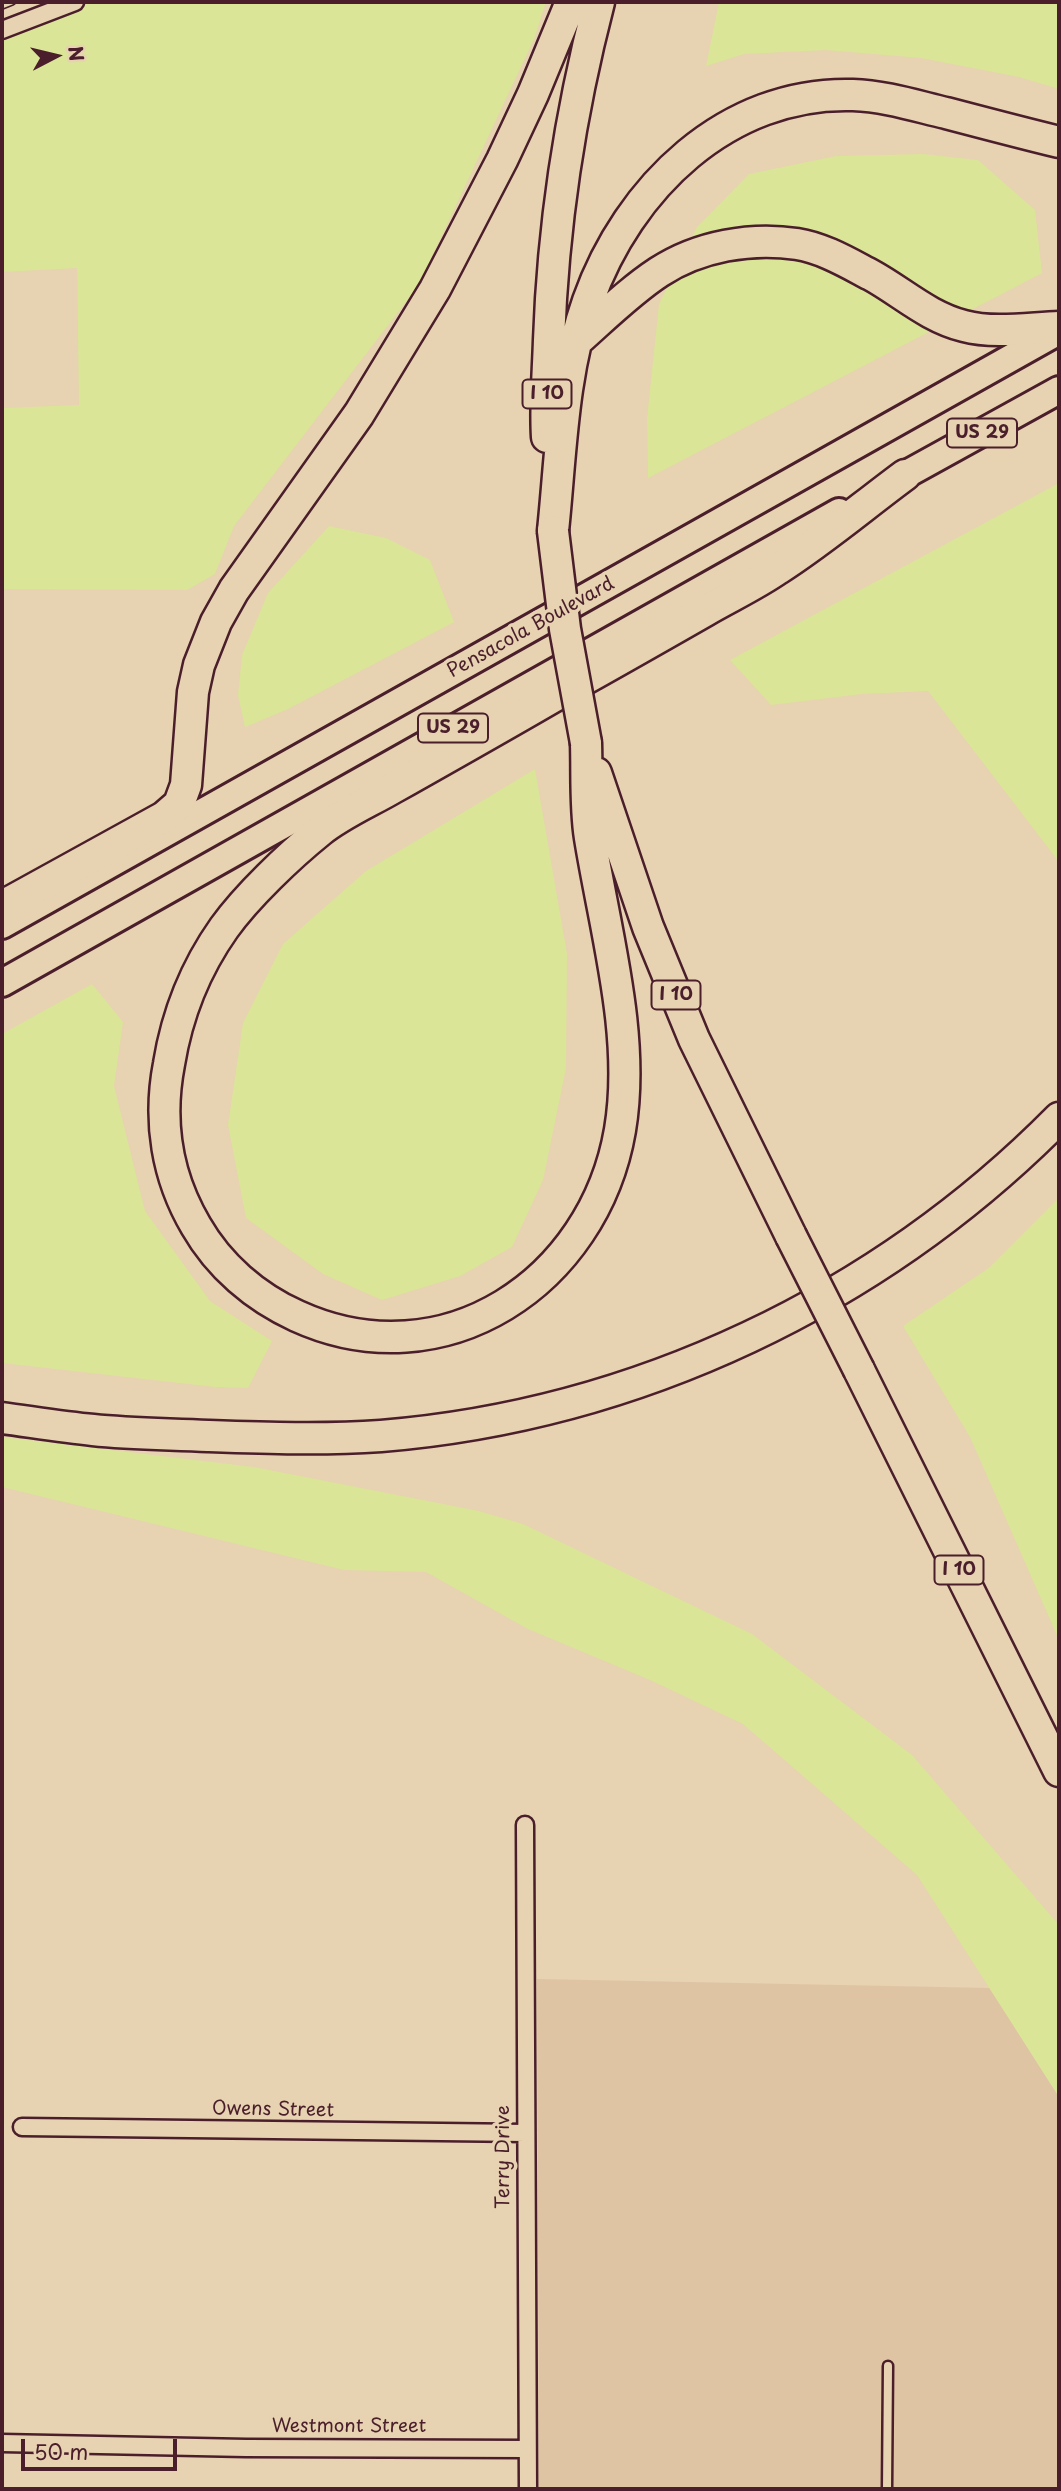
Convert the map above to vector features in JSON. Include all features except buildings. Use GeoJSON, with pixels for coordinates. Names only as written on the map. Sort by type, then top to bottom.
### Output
{"type":"FeatureCollection","features":[{"type":"Feature","properties":{"kind":"highway"},"geometry":{"type":"LineString","coordinates":[[2,909],[8,903],[164,817],[179,804],[186,785],[193,692],[199,666],[216,622],[247,571],[359,414],[435,289],[507,149],[571,2]]}},
{"type":"Feature","properties":{"kind":"highway","name":"I 10"},"geometry":{"type":"LineString","coordinates":[[599,2],[569,135],[554,256],[546,421],[553,531],[565,629],[586,743],[648,927],[694,1040],[1059,1771]]}},
{"type":"Feature","properties":{"kind":"highway"},"geometry":{"type":"LineString","coordinates":[[553,531],[569,386],[587,303],[602,265],[638,206],[659,181],[696,147],[727,126],[753,113],[801,99],[828,95],[855,95],[904,103],[1059,142]]}},
{"type":"Feature","properties":{"kind":"highway"},"geometry":{"type":"LineString","coordinates":[[578,340],[658,272],[684,258],[723,246],[756,242],[799,244],[833,255],[882,281],[938,318],[966,327],[1002,330],[1059,329]]}},
{"type":"Feature","properties":{"kind":"highway"},"geometry":{"type":"LineString","coordinates":[[586,743],[589,832],[609,941],[625,1055],[625,1096],[619,1136],[597,1203],[580,1234],[559,1262],[536,1284],[509,1303],[480,1318],[449,1329],[418,1335],[380,1336],[342,1331],[309,1322],[283,1310],[254,1292],[204,1240],[176,1185],[167,1152],[165,1093],[173,1040],[185,1001],[200,967],[222,931],[243,904],[323,828],[778,570],[905,475]]}},
{"type":"Feature","properties":{"kind":"highway"},"geometry":{"type":"LineString","coordinates":[[2,1418],[95,1430],[263,1438],[342,1438],[459,1427],[585,1399],[626,1387],[706,1357],[787,1320],[839,1291],[955,1212],[1026,1152],[1059,1118]]}},
{"type":"Feature","properties":{"kind":"main road","name":"Pensacola Boulevard"},"geometry":{"type":"LineString","coordinates":[[2,925],[1059,329]]}},
{"type":"Feature","properties":{"kind":"main road","name":"US 29"},"geometry":{"type":"LineString","coordinates":[[2,983],[1059,390]]}},
{"type":"Feature","properties":{"kind":"street"},"geometry":{"type":"LineString","coordinates":[[2,30],[75,2]]}},
{"type":"Feature","properties":{"kind":"street","name":"Terry Drive"},"geometry":{"type":"LineString","coordinates":[[524,1825],[527,2489]]}},
{"type":"Feature","properties":{"kind":"street","name":"Owens Street"},"geometry":{"type":"LineString","coordinates":[[22,2127],[524,2133]]}},
{"type":"Feature","properties":{"kind":"street","name":"Westmont Street"},"geometry":{"type":"LineString","coordinates":[[2,2443],[527,2449]]}},
{"type":"Feature","properties":{"kind":"lane"},"geometry":{"type":"LineString","coordinates":[[887,2489],[888,2366]]}},
{"type":"Feature","properties":{"kind":"shaded area"},"geometry":{"type":"Polygon","coordinates":[[[537,1979],[990,1988],[1059,2097],[1059,2489],[539,2489],[537,1979]]]}},
{"type":"Feature","properties":{"kind":"green space"},"geometry":{"type":"Polygon","coordinates":[[[79,2],[546,2],[534,39],[418,286],[234,526],[215,574],[187,590],[2,589],[2,408],[79,405],[77,268],[2,272],[2,34],[79,2]]]}},
{"type":"Feature","properties":{"kind":"green space"},"geometry":{"type":"Polygon","coordinates":[[[719,2],[1059,2],[1059,89],[1019,77],[921,58],[826,50],[744,54],[706,66],[719,2]]]}},
{"type":"Feature","properties":{"kind":"green space"},"geometry":{"type":"Polygon","coordinates":[[[923,154],[978,160],[1035,210],[1042,273],[648,478],[647,418],[659,304],[697,227],[749,174],[836,156],[923,154]]]}},
{"type":"Feature","properties":{"kind":"green space"},"geometry":{"type":"Polygon","coordinates":[[[1059,483],[1059,866],[1056,858],[928,691],[862,694],[771,705],[730,660],[1059,483]]]}},
{"type":"Feature","properties":{"kind":"green space"},"geometry":{"type":"Polygon","coordinates":[[[329,526],[386,538],[430,560],[454,622],[288,709],[245,727],[238,695],[242,655],[268,593],[329,526]]]}},
{"type":"Feature","properties":{"kind":"green space"},"geometry":{"type":"Polygon","coordinates":[[[535,769],[567,954],[566,1068],[543,1180],[512,1247],[460,1276],[382,1300],[323,1274],[246,1218],[228,1125],[243,1023],[283,944],[366,871],[535,769]]]}},
{"type":"Feature","properties":{"kind":"green space"},"geometry":{"type":"Polygon","coordinates":[[[92,984],[123,1022],[114,1086],[145,1211],[210,1301],[272,1341],[248,1388],[215,1387],[2,1363],[2,1034],[92,984]]]}},
{"type":"Feature","properties":{"kind":"green space"},"geometry":{"type":"Polygon","coordinates":[[[1059,1198],[1059,1640],[970,1437],[903,1326],[990,1267],[1059,1198]]]}},
{"type":"Feature","properties":{"kind":"green space"},"geometry":{"type":"Polygon","coordinates":[[[2,1437],[254,1467],[479,1511],[523,1524],[752,1634],[912,1755],[1059,1925],[1059,2097],[917,1875],[743,1724],[650,1680],[528,1629],[426,1572],[344,1570],[2,1487],[2,1437]]]}},
{"type":"Feature","properties":{"kind":"railway"},"geometry":{"type":"LineString","coordinates":[[2,6],[12,2]]}}]}
